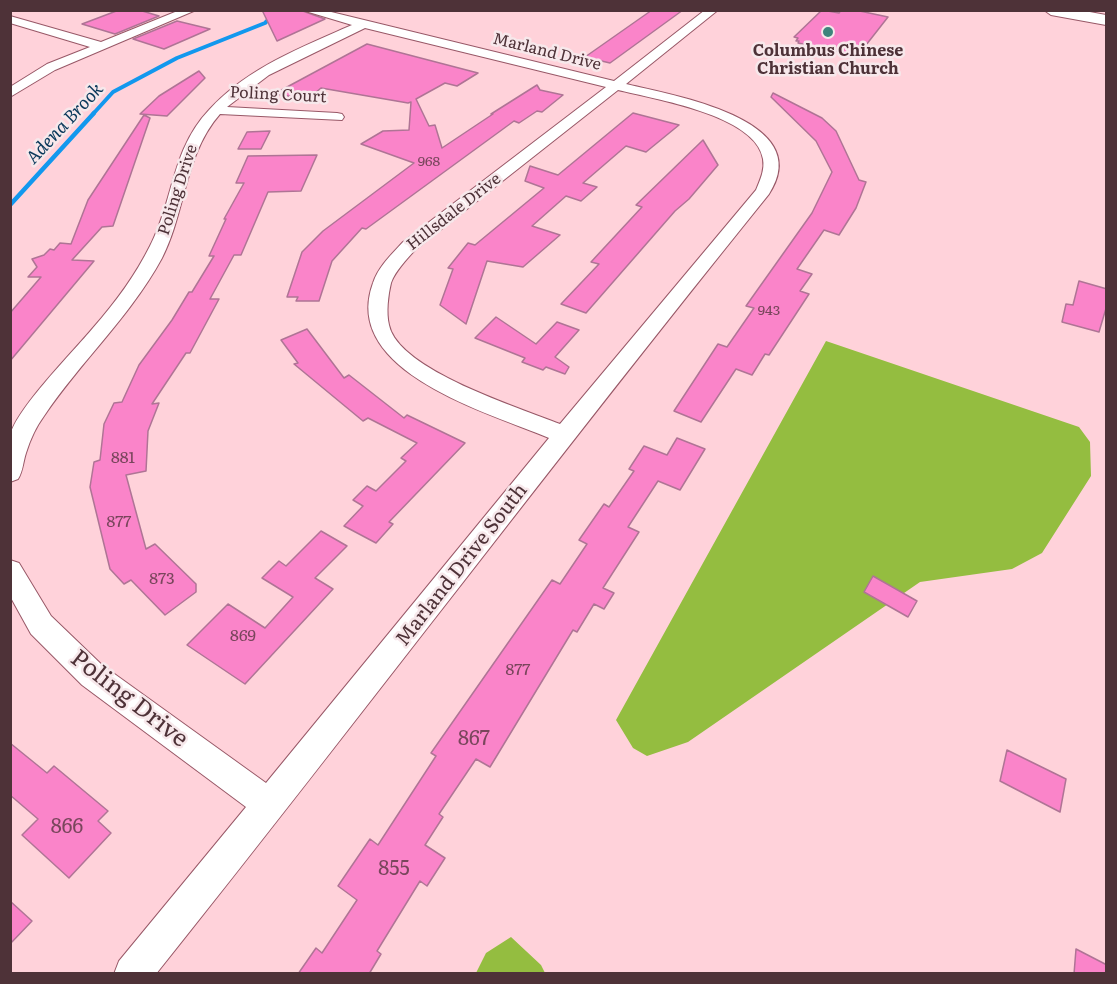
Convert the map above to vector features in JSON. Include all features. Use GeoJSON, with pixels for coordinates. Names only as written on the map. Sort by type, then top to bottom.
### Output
{"type":"FeatureCollection","features":[{"type":"Feature","properties":{"kind":"street"},"geometry":{"type":"LineString","coordinates":[[10,93],[51,67],[190,10]]}},
{"type":"Feature","properties":{"kind":"street","name":"Marland Drive"},"geometry":{"type":"LineString","coordinates":[[308,10],[697,105],[730,117],[755,134],[767,148]]}},
{"type":"Feature","properties":{"kind":"street","name":"Hillsdale Drive"},"geometry":{"type":"LineString","coordinates":[[564,435],[459,392],[417,371],[394,350],[380,326],[382,282],[409,246],[713,10]]}},
{"type":"Feature","properties":{"kind":"street"},"geometry":{"type":"LineString","coordinates":[[1051,10],[1107,20]]}},
{"type":"Feature","properties":{"kind":"street"},"geometry":{"type":"LineString","coordinates":[[10,19],[100,46]]}},
{"type":"Feature","properties":{"kind":"street","name":"Poling Drive"},"geometry":{"type":"LineString","coordinates":[[10,473],[27,426],[58,383],[102,331],[138,283],[165,233],[179,192],[186,158],[198,130],[216,110],[255,79],[363,24]]}},
{"type":"Feature","properties":{"kind":"street","name":"Poling Court"},"geometry":{"type":"LineString","coordinates":[[216,110],[337,117]]}},
{"type":"Feature","properties":{"kind":"street","name":"Marland Drive South"},"geometry":{"type":"LineString","coordinates":[[132,974],[270,805],[564,435],[763,191],[771,177],[772,165],[767,148]]}},
{"type":"Feature","properties":{"kind":"street","name":"Poling Drive"},"geometry":{"type":"LineString","coordinates":[[10,571],[41,625],[92,675],[270,805]]}},
{"type":"Feature","properties":{"kind":"green space"},"geometry":{"type":"Polygon","coordinates":[[[826,341],[1079,427],[1090,442],[1091,476],[1042,553],[1012,569],[920,582],[688,742],[647,756],[633,748],[616,720],[826,341]]]}},
{"type":"Feature","properties":{"kind":"green space"},"geometry":{"type":"Polygon","coordinates":[[[511,937],[541,965],[545,973],[476,973],[486,953],[511,937]]]}},
{"type":"Feature","properties":{"kind":"building"},"geometry":{"type":"Polygon","coordinates":[[[119,10],[139,10],[159,16],[115,34],[82,24],[119,10]]]}},
{"type":"Feature","properties":{"kind":"building"},"geometry":{"type":"Polygon","coordinates":[[[262,10],[300,10],[325,19],[277,41],[262,10]]]}},
{"type":"Feature","properties":{"kind":"building"},"geometry":{"type":"Polygon","coordinates":[[[652,10],[683,10],[610,63],[585,57],[652,10]]]}},
{"type":"Feature","properties":{"kind":"building","name":"Columbus Chinese Christian Church"},"geometry":{"type":"Polygon","coordinates":[[[822,10],[839,13],[841,10],[855,10],[888,17],[859,54],[798,43],[799,41],[796,41],[798,38],[794,37],[822,10]]]}},
{"type":"Feature","properties":{"kind":"building"},"geometry":{"type":"Polygon","coordinates":[[[177,21],[210,29],[164,49],[133,39],[177,21]]]}},
{"type":"Feature","properties":{"kind":"building"},"geometry":{"type":"Polygon","coordinates":[[[367,44],[478,73],[457,86],[445,83],[416,99],[429,126],[435,125],[442,148],[537,85],[540,90],[563,95],[542,112],[537,111],[519,123],[514,121],[366,229],[362,228],[332,261],[319,301],[296,301],[298,297],[287,297],[302,252],[323,231],[414,163],[361,144],[383,131],[409,130],[411,102],[321,88],[308,99],[274,94],[367,44]]]}},
{"type":"Feature","properties":{"kind":"building"},"geometry":{"type":"Polygon","coordinates":[[[199,71],[205,78],[167,116],[140,114],[159,96],[199,71]]]}},
{"type":"Feature","properties":{"kind":"building"},"geometry":{"type":"Polygon","coordinates":[[[773,93],[822,118],[836,131],[859,180],[866,182],[856,208],[839,235],[824,230],[797,269],[812,274],[800,291],[809,294],[769,355],[765,354],[752,375],[736,369],[701,422],[674,411],[718,344],[727,347],[754,308],[746,306],[812,213],[832,172],[816,141],[771,97],[773,93]]]}},
{"type":"Feature","properties":{"kind":"building"},"geometry":{"type":"Polygon","coordinates":[[[633,113],[679,125],[646,152],[626,146],[583,183],[597,187],[581,201],[566,196],[532,226],[560,235],[523,267],[487,261],[466,324],[440,305],[453,269],[448,268],[468,243],[475,245],[544,188],[525,181],[530,166],[558,175],[633,113]]]}},
{"type":"Feature","properties":{"kind":"building"},"geometry":{"type":"Polygon","coordinates":[[[144,115],[150,118],[113,226],[102,227],[72,260],[94,261],[10,361],[10,313],[41,277],[28,277],[37,267],[32,259],[44,255],[50,249],[54,250],[60,243],[71,244],[88,200],[144,115]]]}},
{"type":"Feature","properties":{"kind":"building"},"geometry":{"type":"Polygon","coordinates":[[[270,131],[261,149],[238,149],[247,132],[270,131]]]}},
{"type":"Feature","properties":{"kind":"building"},"geometry":{"type":"Polygon","coordinates":[[[703,140],[718,165],[689,199],[675,211],[586,313],[561,304],[599,264],[591,262],[642,207],[636,205],[703,140]]]}},
{"type":"Feature","properties":{"kind":"building"},"geometry":{"type":"Polygon","coordinates":[[[317,155],[301,191],[268,192],[241,255],[234,255],[210,299],[219,299],[190,353],[186,353],[152,404],[159,403],[148,431],[146,471],[126,475],[146,549],[155,544],[196,584],[196,592],[165,615],[131,580],[124,584],[110,569],[90,487],[94,462],[100,460],[104,424],[114,403],[122,402],[139,365],[189,292],[192,292],[214,256],[209,256],[226,219],[224,219],[244,183],[236,183],[248,156],[317,155]]]}},
{"type":"Feature","properties":{"kind":"building"},"geometry":{"type":"Polygon","coordinates":[[[1079,281],[1107,289],[1107,305],[1099,332],[1062,322],[1066,304],[1073,305],[1079,281]]]}},
{"type":"Feature","properties":{"kind":"building"},"geometry":{"type":"Polygon","coordinates":[[[496,317],[536,344],[557,322],[579,330],[555,357],[569,367],[565,374],[546,367],[543,370],[522,362],[525,358],[475,338],[496,317]]]}},
{"type":"Feature","properties":{"kind":"building"},"geometry":{"type":"Polygon","coordinates":[[[307,329],[344,378],[349,375],[404,418],[407,415],[465,443],[389,522],[393,524],[376,543],[344,526],[363,506],[353,500],[367,486],[376,491],[406,461],[401,458],[417,443],[368,418],[363,421],[294,364],[298,363],[281,340],[307,329]]]}},
{"type":"Feature","properties":{"kind":"building"},"geometry":{"type":"Polygon","coordinates":[[[677,438],[705,449],[680,490],[658,481],[628,527],[639,532],[603,588],[614,593],[604,609],[594,604],[577,632],[573,630],[490,767],[476,759],[439,814],[443,817],[425,845],[445,858],[427,886],[420,881],[377,951],[381,954],[369,974],[298,974],[316,948],[322,953],[357,900],[338,886],[370,839],[378,845],[436,756],[431,753],[552,580],[560,584],[587,544],[579,540],[604,504],[609,507],[634,471],[629,469],[644,446],[667,455],[677,438]]]}},
{"type":"Feature","properties":{"kind":"building"},"geometry":{"type":"Polygon","coordinates":[[[321,531],[347,546],[315,578],[333,589],[245,684],[187,645],[228,604],[265,628],[293,597],[262,578],[279,561],[286,566],[321,531]]]}},
{"type":"Feature","properties":{"kind":"building"},"geometry":{"type":"Polygon","coordinates":[[[873,576],[917,601],[908,617],[864,592],[873,576]]]}},
{"type":"Feature","properties":{"kind":"building"},"geometry":{"type":"Polygon","coordinates":[[[10,743],[47,773],[54,766],[108,811],[98,821],[111,833],[69,878],[22,835],[38,819],[10,795],[10,743]]]}},
{"type":"Feature","properties":{"kind":"building"},"geometry":{"type":"Polygon","coordinates":[[[1007,750],[1066,779],[1060,812],[1000,781],[1007,750]]]}},
{"type":"Feature","properties":{"kind":"building"},"geometry":{"type":"Polygon","coordinates":[[[10,901],[32,921],[10,944],[10,901]]]}},
{"type":"Feature","properties":{"kind":"building"},"geometry":{"type":"Polygon","coordinates":[[[1076,949],[1107,965],[1107,974],[1074,974],[1076,949]]]}},
{"type":"Feature","properties":{"kind":"waterway","name":"Adena Brook"},"geometry":{"type":"LineString","coordinates":[[93,114],[113,92],[177,58],[265,23],[273,15]]}},
{"type":"Feature","properties":{"kind":"waterway","name":"Adena Brook"},"geometry":{"type":"LineString","coordinates":[[10,205],[94,113]]}},
{"type":"Feature","properties":{"kind":"place","name":"Columbus Chinese Christian Church"},"geometry":{"type":"Point","coordinates":[828,32]}}]}
